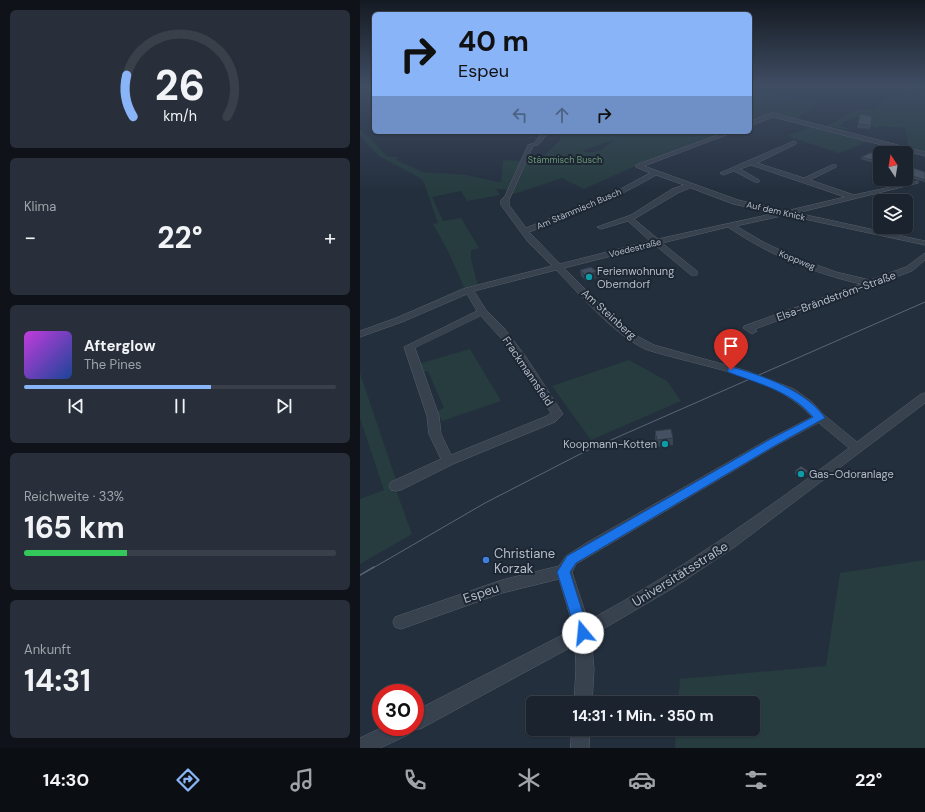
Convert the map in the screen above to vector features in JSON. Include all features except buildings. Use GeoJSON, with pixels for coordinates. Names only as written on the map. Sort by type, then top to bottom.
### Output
{"type":"FeatureCollection","features":[{"type":"Feature","properties":{"kind":"street"},"geometry":{"type":"LineString","coordinates":[[796,121],[925,154]]}},
{"type":"Feature","properties":{"kind":"street","name":"Am Steinberg"},"geometry":{"type":"LineString","coordinates":[[544,134],[536,144],[531,145],[508,197],[505,200],[505,205],[524,231],[602,311],[633,338],[650,347],[743,373],[784,389],[799,397],[820,418],[857,448]]}},
{"type":"Feature","properties":{"kind":"street","name":"Auf dem Knick"},"geometry":{"type":"LineString","coordinates":[[725,134],[638,166],[736,202],[925,243]]}},
{"type":"Feature","properties":{"kind":"street"},"geometry":{"type":"LineString","coordinates":[[723,173],[751,163],[794,143]]}},
{"type":"Feature","properties":{"kind":"street"},"geometry":{"type":"LineString","coordinates":[[751,163],[854,197]]}},
{"type":"Feature","properties":{"kind":"street"},"geometry":{"type":"LineString","coordinates":[[804,181],[837,165]]}},
{"type":"Feature","properties":{"kind":"street"},"geometry":{"type":"LineString","coordinates":[[735,169],[757,180]]}},
{"type":"Feature","properties":{"kind":"street","name":"Am Stämmisch Busch"},"geometry":{"type":"LineString","coordinates":[[524,231],[556,220],[618,194],[654,172]]}},
{"type":"Feature","properties":{"kind":"street","name":"Voedestraße"},"geometry":{"type":"LineString","coordinates":[[360,334],[399,320],[469,290],[657,242],[916,182]]}},
{"type":"Feature","properties":{"kind":"street"},"geometry":{"type":"LineString","coordinates":[[689,186],[675,191],[632,221],[694,273]]}},
{"type":"Feature","properties":{"kind":"street","name":"Koppweg"},"geometry":{"type":"LineString","coordinates":[[730,225],[758,243],[797,260],[853,279],[870,283]]}},
{"type":"Feature","properties":{"kind":"street","name":"Elsa-Brändström-Straße"},"geometry":{"type":"LineString","coordinates":[[752,331],[748,328],[909,269],[925,256]]}},
{"type":"Feature","properties":{"kind":"street","name":"Frackmannsfeld"},"geometry":{"type":"LineString","coordinates":[[396,486],[448,461],[551,419],[557,414],[498,327],[489,316],[482,312],[469,290]]}},
{"type":"Feature","properties":{"kind":"street"},"geometry":{"type":"LineString","coordinates":[[448,461],[435,435],[432,425],[433,416],[409,347],[482,312]]}},
{"type":"Feature","properties":{"kind":"street","name":"Universitätsstraße"},"geometry":{"type":"LineString","coordinates":[[424,716],[583,633],[702,561],[798,493],[925,397]]}},
{"type":"Feature","properties":{"kind":"street"},"geometry":{"type":"LineString","coordinates":[[583,696],[585,669],[583,633],[564,572],[571,560],[773,442],[805,424],[820,418]]}},
{"type":"Feature","properties":{"kind":"street","name":"Espeu"},"geometry":{"type":"LineString","coordinates":[[401,622],[486,591],[534,577],[564,572]]}},
{"type":"Feature","properties":{"kind":"street"},"geometry":{"type":"LineString","coordinates":[[360,748],[385,736]]}},
{"type":"Feature","properties":{"kind":"street"},"geometry":{"type":"LineString","coordinates":[[580,748],[581,736]]}},
{"type":"Feature","properties":{"kind":"green space"},"geometry":{"type":"Polygon","coordinates":[[[836,121],[847,121],[839,126],[849,128],[848,130],[834,127],[830,129],[862,137],[865,136],[867,139],[823,128],[836,121]]]}},
{"type":"Feature","properties":{"kind":"green space"},"geometry":{"type":"Polygon","coordinates":[[[872,121],[925,121],[925,153],[913,150],[913,146],[908,146],[905,128],[879,126],[878,129],[870,126],[872,121]]]}},
{"type":"Feature","properties":{"kind":"green space"},"geometry":{"type":"Polygon","coordinates":[[[813,126],[869,141],[839,153],[787,136],[813,126]]]}},
{"type":"Feature","properties":{"kind":"green space","name":"Stämmisch Busch"},"geometry":{"type":"Polygon","coordinates":[[[360,130],[368,136],[388,157],[398,157],[396,160],[423,172],[467,175],[501,182],[503,160],[538,162],[560,140],[561,134],[722,134],[642,163],[584,189],[562,178],[511,195],[513,190],[496,189],[500,195],[467,201],[461,191],[432,197],[443,221],[461,218],[479,248],[471,250],[471,259],[478,286],[360,333],[360,331],[398,317],[464,287],[447,249],[433,224],[438,223],[424,183],[420,178],[379,156],[360,136],[360,130]],[[614,140],[582,151],[595,152],[614,140]]]}},
{"type":"Feature","properties":{"kind":"green space"},"geometry":{"type":"Polygon","coordinates":[[[470,349],[501,401],[442,421],[437,411],[444,408],[428,371],[421,373],[418,364],[470,349]]]}},
{"type":"Feature","properties":{"kind":"green space"},"geometry":{"type":"Polygon","coordinates":[[[629,360],[667,381],[681,401],[591,440],[552,386],[629,360]]]}},
{"type":"Feature","properties":{"kind":"green space"},"geometry":{"type":"Polygon","coordinates":[[[360,373],[396,480],[397,493],[412,534],[360,564],[360,499],[384,490],[360,418],[360,373]]]}},
{"type":"Feature","properties":{"kind":"green space"},"geometry":{"type":"Polygon","coordinates":[[[925,560],[925,748],[675,748],[676,736],[760,736],[760,696],[679,696],[680,679],[826,666],[840,573],[925,560]]]}},
{"type":"Feature","properties":{"kind":"tram line"},"geometry":{"type":"LineString","coordinates":[[373,568],[485,503],[586,451],[925,302]]}},
{"type":"Feature","properties":{"kind":"tram line"},"geometry":{"type":"LineString","coordinates":[[360,575],[374,567]]}},
{"type":"Feature","properties":{"kind":"place","name":"Ferienwohnung Oberndorf"},"geometry":{"type":"Point","coordinates":[589,277]}},
{"type":"Feature","properties":{"kind":"place","name":"Koopmann-Kotten"},"geometry":{"type":"Point","coordinates":[665,444]}},
{"type":"Feature","properties":{"kind":"place","name":"Gas-Odoranlage"},"geometry":{"type":"Point","coordinates":[801,474]}},
{"type":"Feature","properties":{"kind":"place","name":"Christiane Korzak"},"geometry":{"type":"Point","coordinates":[486,560]}},
{"type":"Feature","properties":{"kind":"route"},"geometry":{"type":"LineString","coordinates":[[583,633],[564,572],[571,560],[626,526],[773,442],[805,424],[820,418],[799,397],[790,392],[743,373],[731,370]]}}]}
